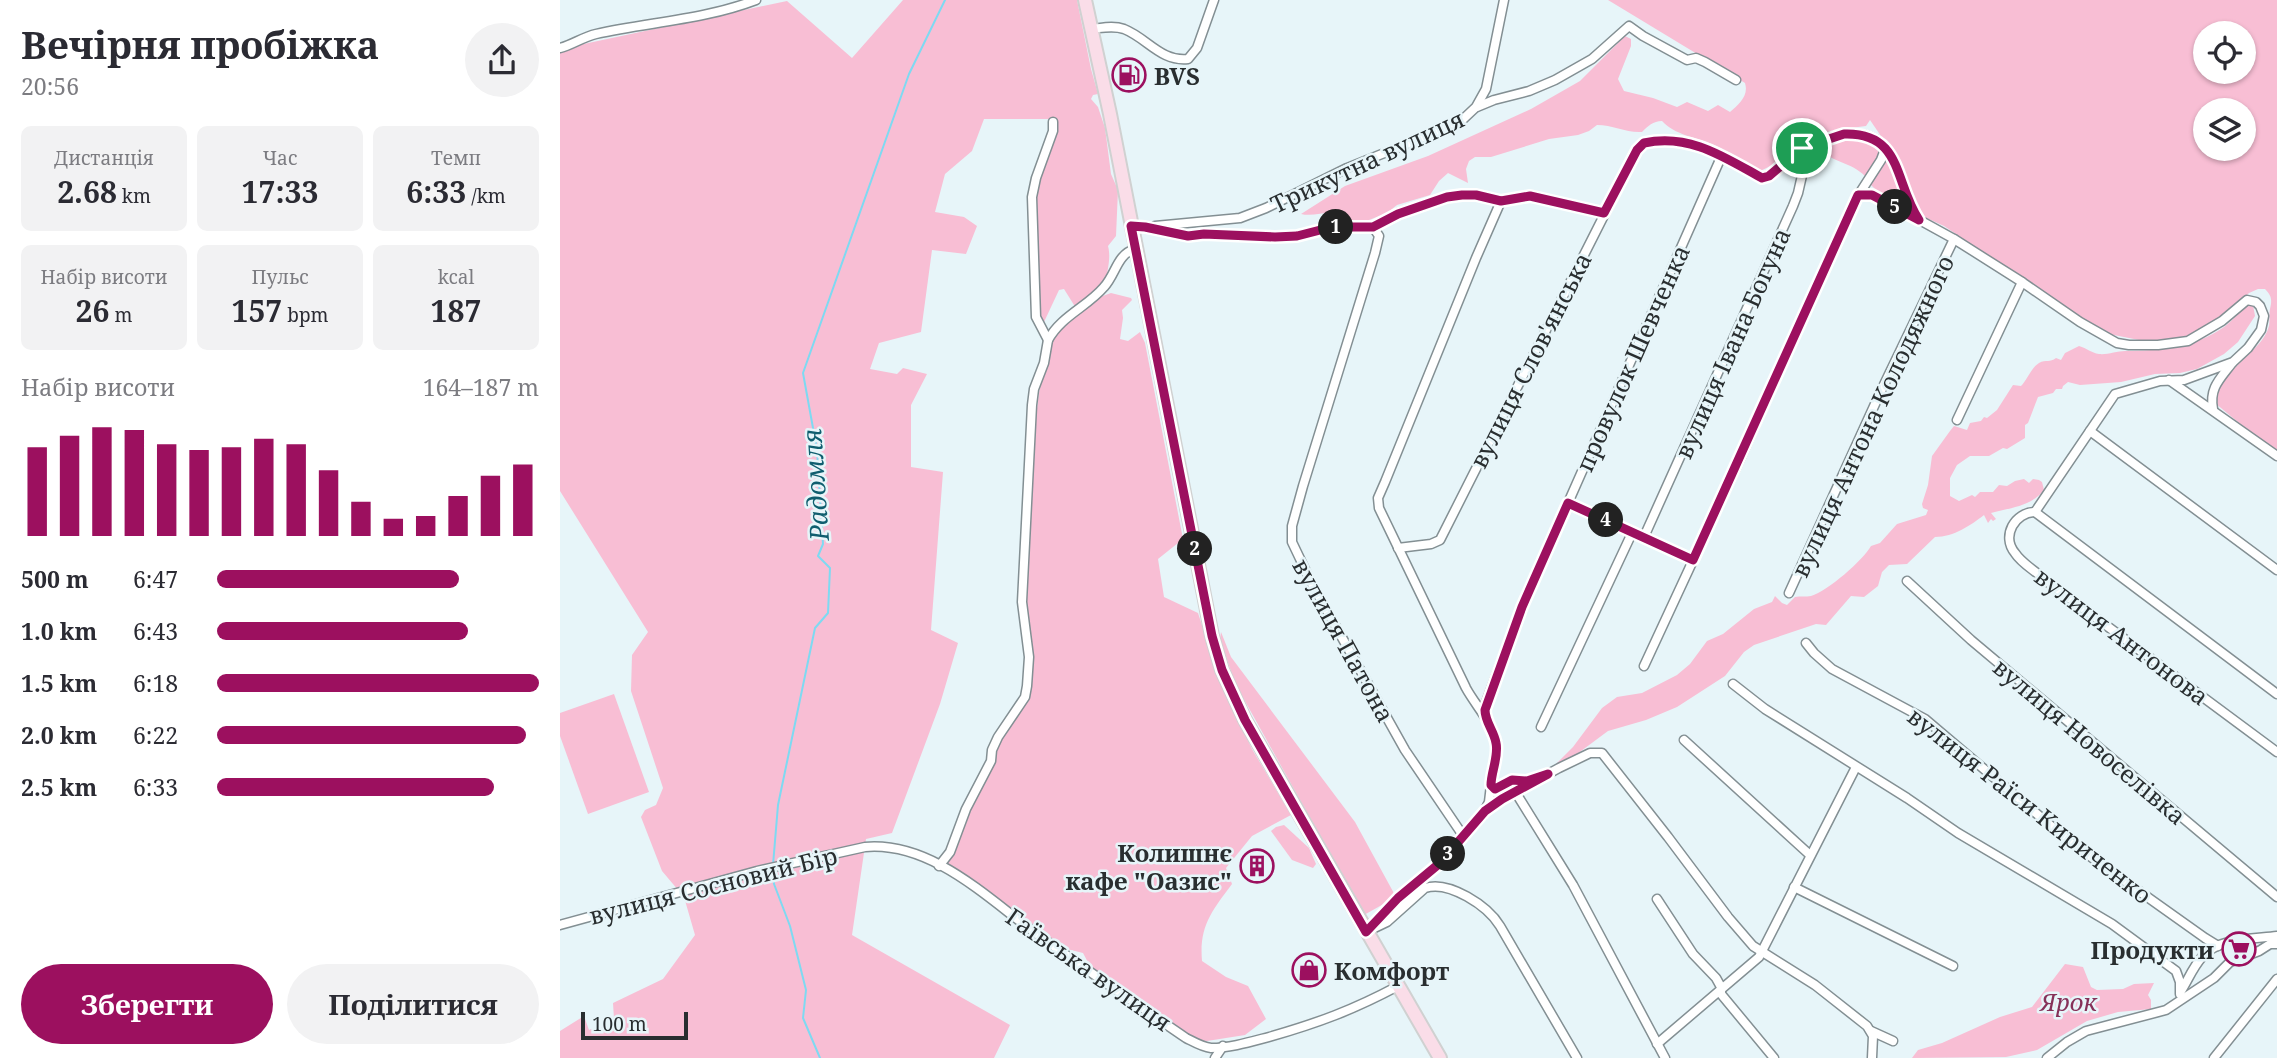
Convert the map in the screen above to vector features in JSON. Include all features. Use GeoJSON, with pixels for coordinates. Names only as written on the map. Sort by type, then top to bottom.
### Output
{"type":"FeatureCollection","features":[{"type":"Feature","properties":{"kind":"main road"},"geometry":{"type":"LineString","coordinates":[[1085,0],[1110,114],[1212,636],[1222,670],[1245,720],[1440,1058]]}},
{"type":"Feature","properties":{"kind":"street"},"geometry":{"type":"LineString","coordinates":[[560,48],[595,35],[682,21],[733,9],[756,0]]}},
{"type":"Feature","properties":{"kind":"street"},"geometry":{"type":"LineString","coordinates":[[1091,29],[1110,26],[1124,29],[1166,56],[1188,59],[1196,48],[1214,0]]}},
{"type":"Feature","properties":{"kind":"street","name":"Трикутна вулиця"},"geometry":{"type":"LineString","coordinates":[[1131,226],[1240,218],[1347,168],[1466,118],[1486,89],[1504,0]]}},
{"type":"Feature","properties":{"kind":"street","name":"Трикутна вулиця"},"geometry":{"type":"LineString","coordinates":[[1476,107],[1530,91],[1555,80],[1592,59],[1629,26],[1687,60],[1696,58],[1736,80]]}},
{"type":"Feature","properties":{"kind":"street"},"geometry":{"type":"LineString","coordinates":[[1048,340],[1036,317],[1032,197],[1035,178],[1053,131],[1053,122]]}},
{"type":"Feature","properties":{"kind":"street"},"geometry":{"type":"LineString","coordinates":[[1722,155],[1766,178],[1796,152],[1809,145],[1839,135],[1857,133],[1871,136],[1893,158],[1919,220]]}},
{"type":"Feature","properties":{"kind":"street","name":"вулиця Слов'янська"},"geometry":{"type":"LineString","coordinates":[[1398,548],[1431,544],[1440,540],[1637,150],[1644,143],[1681,141],[1701,145],[1722,155]]}},
{"type":"Feature","properties":{"kind":"street","name":"вулиця Івана Богуна"},"geometry":{"type":"LineString","coordinates":[[1644,537],[1793,206],[1809,145]]}},
{"type":"Feature","properties":{"kind":"street"},"geometry":{"type":"LineString","coordinates":[[1644,667],[1858,195],[1881,160],[1884,152],[1882,145]]}},
{"type":"Feature","properties":{"kind":"street","name":"провулок Шевченка"},"geometry":{"type":"LineString","coordinates":[[1485,717],[1487,700],[1517,619],[1722,155]]}},
{"type":"Feature","properties":{"kind":"street"},"geometry":{"type":"LineString","coordinates":[[1131,226],[1188,236],[1297,236],[1332,227],[1373,227],[1398,214],[1454,195],[1476,195],[1501,201],[1530,196],[1604,213]]}},
{"type":"Feature","properties":{"kind":"street"},"geometry":{"type":"LineString","coordinates":[[1858,195],[1872,195],[1954,239],[2080,322],[2117,342],[2129,345],[2158,345],[2188,341],[2222,321],[2241,304],[2252,300],[2263,311],[2261,330],[2215,385],[2211,397],[2213,409]]}},
{"type":"Feature","properties":{"kind":"street"},"geometry":{"type":"LineString","coordinates":[[1362,924],[1440,863],[1485,811],[1489,802],[1497,747],[1485,717],[1466,688],[1382,518],[1378,499],[1501,201]]}},
{"type":"Feature","properties":{"kind":"street","name":"вулиця Патона"},"geometry":{"type":"LineString","coordinates":[[1373,227],[1379,236],[1375,253],[1314,447],[1292,526],[1292,542],[1365,682],[1405,750],[1464,837]]}},
{"type":"Feature","properties":{"kind":"street","name":"вулиця Антона Колодяжного"},"geometry":{"type":"LineString","coordinates":[[1789,593],[1954,239]]}},
{"type":"Feature","properties":{"kind":"street"},"geometry":{"type":"LineString","coordinates":[[939,866],[950,852],[966,809],[991,761],[992,750],[998,737],[1025,696],[1029,657],[1022,602],[1032,405],[1048,340],[1058,325],[1105,287],[1126,253],[1135,250]]}},
{"type":"Feature","properties":{"kind":"street"},"geometry":{"type":"LineString","coordinates":[[1957,420],[2022,282]]}},
{"type":"Feature","properties":{"kind":"street"},"geometry":{"type":"LineString","coordinates":[[2233,362],[2184,380],[2169,380],[2115,394],[2035,512],[2277,694]]}},
{"type":"Feature","properties":{"kind":"street"},"geometry":{"type":"LineString","coordinates":[[2169,380],[2277,456]]}},
{"type":"Feature","properties":{"kind":"street"},"geometry":{"type":"LineString","coordinates":[[2090,431],[2277,570]]}},
{"type":"Feature","properties":{"kind":"street"},"geometry":{"type":"LineString","coordinates":[[1568,503],[1693,560]]}},
{"type":"Feature","properties":{"kind":"street","name":"вулиця Антонова"},"geometry":{"type":"LineString","coordinates":[[2035,512],[2019,516],[2012,526],[2010,540],[2012,550],[2017,556],[2045,580],[2277,752]]}},
{"type":"Feature","properties":{"kind":"street"},"geometry":{"type":"LineString","coordinates":[[1541,727],[1632,533]]}},
{"type":"Feature","properties":{"kind":"street","name":"вулиця Новоселівка"},"geometry":{"type":"LineString","coordinates":[[1907,581],[1971,640],[2277,897]]}},
{"type":"Feature","properties":{"kind":"street","name":"вулиця Раїси Кириченко"},"geometry":{"type":"LineString","coordinates":[[1806,643],[1832,669],[1925,719],[2070,842],[2205,938],[2221,945]]}},
{"type":"Feature","properties":{"kind":"street"},"geometry":{"type":"LineString","coordinates":[[1733,684],[1765,709],[1958,833],[2132,937],[2176,971],[2180,994]]}},
{"type":"Feature","properties":{"kind":"street"},"geometry":{"type":"LineString","coordinates":[[1684,740],[1810,855]]}},
{"type":"Feature","properties":{"kind":"street"},"geometry":{"type":"LineString","coordinates":[[1485,811],[1502,799],[1590,753],[1602,753],[1728,917],[1760,951],[1815,985],[1860,1019],[1871,1031],[1893,1041]]}},
{"type":"Feature","properties":{"kind":"street"},"geometry":{"type":"LineString","coordinates":[[1657,1044],[1759,957],[1856,767]]}},
{"type":"Feature","properties":{"kind":"street"},"geometry":{"type":"LineString","coordinates":[[1491,785],[1497,789],[1512,780],[1527,781],[1548,774]]}},
{"type":"Feature","properties":{"kind":"street"},"geometry":{"type":"LineString","coordinates":[[1512,780],[1516,793],[1573,885],[1665,1058]]}},
{"type":"Feature","properties":{"kind":"street","name":"Гаївська вулиця"},"geometry":{"type":"LineString","coordinates":[[865,847],[900,849],[971,884],[1039,936],[1203,1047],[1252,1041],[1333,1018],[1398,986]]}},
{"type":"Feature","properties":{"kind":"street","name":"вулиця Сосновий Бір"},"geometry":{"type":"LineString","coordinates":[[560,925],[773,868],[865,847]]}},
{"type":"Feature","properties":{"kind":"street"},"geometry":{"type":"LineString","coordinates":[[1362,924],[1387,922],[1425,888],[1432,885],[1479,902],[1500,926],[1577,1058]]}},
{"type":"Feature","properties":{"kind":"street"},"geometry":{"type":"LineString","coordinates":[[1794,887],[1953,966]]}},
{"type":"Feature","properties":{"kind":"street"},"geometry":{"type":"LineString","coordinates":[[1657,899],[1689,948],[1712,972],[1721,987],[1721,994],[1774,1058]]}},
{"type":"Feature","properties":{"kind":"street"},"geometry":{"type":"LineString","coordinates":[[2172,1006],[2202,956],[2221,945],[2256,938],[2276,939]]}},
{"type":"Feature","properties":{"kind":"street"},"geometry":{"type":"LineString","coordinates":[[2047,1058],[2086,1031],[2144,1017],[2172,1006],[2214,978],[2230,962],[2266,947],[2276,939]]}},
{"type":"Feature","properties":{"kind":"street"},"geometry":{"type":"LineString","coordinates":[[2221,945],[2230,962]]}},
{"type":"Feature","properties":{"kind":"street"},"geometry":{"type":"LineString","coordinates":[[2214,1058],[2277,979]]}},
{"type":"Feature","properties":{"kind":"street"},"geometry":{"type":"LineString","coordinates":[[1871,1031],[1872,1058]]}},
{"type":"Feature","properties":{"kind":"street"},"geometry":{"type":"LineString","coordinates":[[1215,1058],[1223,1046]]}},
{"type":"Feature","properties":{"kind":"street"},"geometry":{"type":"LineString","coordinates":[[1222,1058],[1223,1046]]}},
{"type":"Feature","properties":{"kind":"green space"},"geometry":{"type":"Polygon","coordinates":[[[903,0],[1077,0],[1098,94],[1091,99],[1098,107],[1105,128],[1111,174],[1118,190],[1116,236],[1108,246],[1106,290],[1100,297],[1111,293],[1132,300],[1122,310],[1120,339],[1128,341],[1140,332],[1145,343],[1183,539],[1158,559],[1164,597],[1198,613],[1222,686],[1252,749],[1291,815],[1252,836],[1226,868],[1232,884],[1208,920],[1203,938],[1202,961],[1226,977],[1248,986],[1266,1019],[1245,1035],[1207,1041],[1196,1040],[1092,970],[1083,953],[1059,947],[990,892],[946,862],[1000,740],[1031,694],[1026,592],[1034,431],[1040,386],[1053,338],[1080,311],[1064,289],[1059,290],[1044,322],[1039,314],[1035,197],[1043,165],[1055,135],[1055,119],[984,119],[972,151],[945,174],[935,212],[964,217],[977,226],[966,254],[932,250],[921,332],[879,343],[870,369],[897,374],[903,368],[927,374],[911,405],[911,467],[943,472],[931,630],[958,643],[940,704],[892,833],[866,839],[852,935],[1010,1025],[994,1058],[560,1058],[560,1031],[584,1016],[589,1030],[614,1019],[613,1003],[663,979],[695,935],[684,897],[662,871],[641,817],[645,810],[656,805],[663,788],[631,691],[632,655],[648,632],[560,491],[560,49],[787,1],[852,58],[903,0]]]}},
{"type":"Feature","properties":{"kind":"green space"},"geometry":{"type":"Polygon","coordinates":[[[1608,0],[2277,0],[2277,450],[2251,433],[2215,403],[2225,379],[2265,336],[2269,326],[2271,301],[2265,289],[2249,293],[2222,319],[2186,337],[2149,342],[2104,333],[1944,226],[1885,199],[1869,183],[1887,145],[1870,120],[1866,126],[1835,130],[1813,137],[1760,171],[1718,147],[1673,130],[1662,121],[1653,123],[1642,132],[1597,125],[1578,135],[1549,139],[1491,157],[1475,157],[1469,161],[1466,169],[1468,183],[1448,173],[1430,195],[1397,205],[1387,213],[1369,220],[1341,220],[1337,213],[1301,214],[1345,186],[1428,156],[1531,109],[1580,81],[1625,36],[1631,39],[1631,46],[1618,79],[1624,91],[1677,107],[1687,102],[1708,111],[1718,105],[1730,112],[1740,103],[1746,88],[1745,83],[1608,0]]]}},
{"type":"Feature","properties":{"kind":"green space"},"geometry":{"type":"Polygon","coordinates":[[[1839,137],[1871,138],[1882,149],[1865,176],[1820,149],[1821,143],[1839,137]]]}},
{"type":"Feature","properties":{"kind":"green space"},"geometry":{"type":"Polygon","coordinates":[[[2248,304],[2253,305],[2255,316],[2238,342],[2224,354],[2197,369],[2180,373],[2155,374],[2121,382],[2080,385],[2068,382],[2062,389],[2038,397],[2025,425],[2025,438],[1989,456],[1970,456],[1957,465],[1950,478],[1950,496],[1959,501],[1972,495],[1975,497],[1980,492],[1993,492],[1999,485],[2007,486],[2024,479],[2029,483],[2033,479],[2039,480],[2044,490],[2033,500],[1991,513],[1996,519],[1991,519],[1988,523],[1984,515],[1955,533],[1935,537],[1907,564],[1889,565],[1882,572],[1878,586],[1864,597],[1851,596],[1826,625],[1816,624],[1754,645],[1744,652],[1725,676],[1677,707],[1608,731],[1573,757],[1555,765],[1573,747],[1602,708],[1617,697],[1642,693],[1677,675],[1690,664],[1707,641],[1723,634],[1754,609],[1772,602],[1775,596],[1787,605],[1795,597],[1818,593],[1861,559],[1871,546],[1880,543],[1897,524],[1926,515],[1928,510],[1923,508],[1922,504],[1932,456],[1950,431],[1954,426],[1967,430],[1970,423],[1987,418],[1997,410],[2013,385],[2021,386],[2039,363],[2056,358],[2061,360],[2065,353],[2079,346],[2102,354],[2164,349],[2189,343],[2224,327],[2248,304]]]}},
{"type":"Feature","properties":{"kind":"green space"},"geometry":{"type":"Polygon","coordinates":[[[1221,632],[1231,657],[1355,822],[1396,897],[1364,915],[1241,694],[1220,639],[1221,632]]]}},
{"type":"Feature","properties":{"kind":"green space"},"geometry":{"type":"Polygon","coordinates":[[[614,694],[649,792],[588,814],[560,736],[560,713],[614,694]]]}},
{"type":"Feature","properties":{"kind":"green space"},"geometry":{"type":"Polygon","coordinates":[[[1284,825],[1309,848],[1316,864],[1313,868],[1292,860],[1271,831],[1284,825]]]}},
{"type":"Feature","properties":{"kind":"green space","name":"Ярок"},"geometry":{"type":"Polygon","coordinates":[[[2065,964],[2083,967],[2091,987],[2097,990],[2123,989],[2134,984],[2154,983],[2148,995],[2151,1009],[2118,1012],[2087,1021],[2037,1050],[2006,1057],[1912,1058],[1918,1050],[2032,1007],[2065,964]]]}},
{"type":"Feature","properties":{"kind":"waterway","name":"Радомля"},"geometry":{"type":"LineString","coordinates":[[773,865],[778,805],[815,628],[828,613],[830,568],[818,556],[823,544],[817,450],[803,373],[909,74],[945,0]]}},
{"type":"Feature","properties":{"kind":"waterway","name":"Радомля"},"geometry":{"type":"LineString","coordinates":[[773,871],[774,884],[790,926],[806,990],[803,1018],[820,1058]]}},
{"type":"Feature","properties":{"kind":"place","name":"BVS"},"geometry":{"type":"Point","coordinates":[1129,75]}},
{"type":"Feature","properties":{"kind":"place","name":"Колишнє кафе \"Оазис\""},"geometry":{"type":"Point","coordinates":[1257,866]}},
{"type":"Feature","properties":{"kind":"place","name":"Продукти"},"geometry":{"type":"Point","coordinates":[2239,949]}},
{"type":"Feature","properties":{"kind":"place","name":"Комфорт"},"geometry":{"type":"Point","coordinates":[1309,970]}},
{"type":"Feature","properties":{"kind":"route"},"geometry":{"type":"LineString","coordinates":[[1844,134],[1862,134],[1876,139],[1888,149],[1893,158],[1919,220],[1872,195],[1858,195],[1693,560],[1568,503],[1522,607],[1490,689],[1485,710],[1485,717],[1497,747],[1491,785],[1497,789],[1512,780],[1527,781],[1548,774],[1485,811],[1440,863],[1398,898],[1366,932],[1245,720],[1222,670],[1212,636],[1131,226],[1188,236],[1297,236],[1332,227],[1373,227],[1398,214],[1454,195],[1476,195],[1501,201],[1530,196],[1604,213],[1637,150],[1644,143],[1670,140],[1701,145],[1762,178],[1769,176],[1802,148],[1844,134]]}}]}
